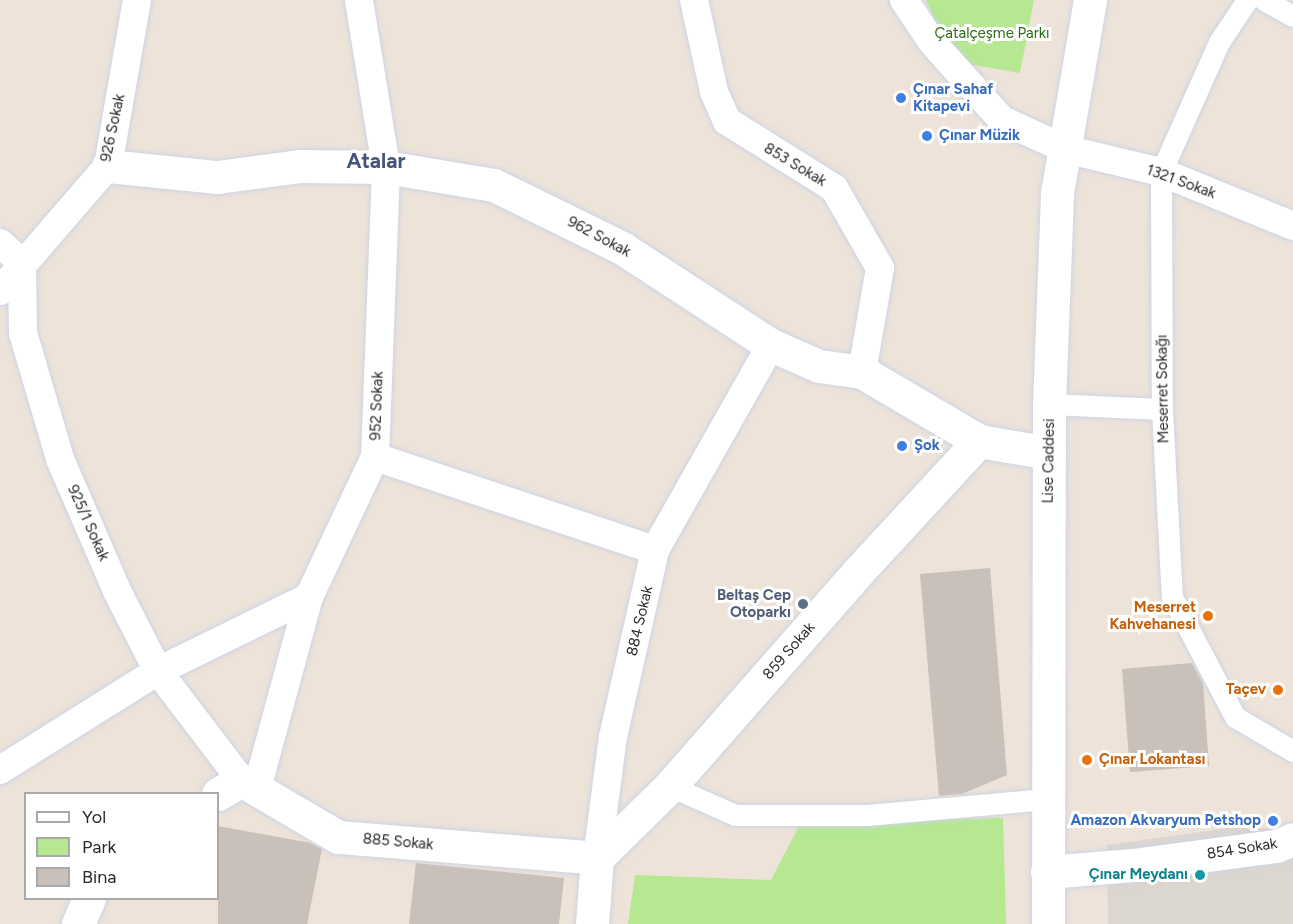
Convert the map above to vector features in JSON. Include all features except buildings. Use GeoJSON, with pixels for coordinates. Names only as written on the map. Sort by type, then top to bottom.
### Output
{"type":"FeatureCollection","features":[{"type":"Feature","properties":{"kind":"main road","name":"Lise Caddesi"},"geometry":{"type":"LineString","coordinates":[[1048,924],[1046,799],[1049,404],[1057,193],[1090,0]]}},
{"type":"Feature","properties":{"kind":"main road","name":"962 Sokak"},"geometry":{"type":"LineString","coordinates":[[108,166],[217,177],[299,166],[386,167],[494,185],[622,248],[771,345],[819,366],[862,372],[979,441],[1049,453]]}},
{"type":"Feature","properties":{"kind":"main road","name":"859 Sokak"},"geometry":{"type":"LineString","coordinates":[[597,858],[670,786],[856,573],[979,441]]}},
{"type":"Feature","properties":{"kind":"main road","name":"885 Sokak"},"geometry":{"type":"LineString","coordinates":[[238,788],[338,837],[597,858]]}},
{"type":"Feature","properties":{"kind":"main road","name":"854 Sokak"},"geometry":{"type":"LineString","coordinates":[[1047,872],[1133,865],[1276,846],[1293,839]]}},
{"type":"Feature","properties":{"kind":"main road","name":"884 Sokak"},"geometry":{"type":"LineString","coordinates":[[592,924],[597,858]]}},
{"type":"Feature","properties":{"kind":"main road"},"geometry":{"type":"LineString","coordinates":[[78,924],[88,900]]}},
{"type":"Feature","properties":{"kind":"street","name":"926 Sokak"},"geometry":{"type":"LineString","coordinates":[[0,291],[22,262],[108,166],[137,0]]}},
{"type":"Feature","properties":{"kind":"street","name":"952 Sokak"},"geometry":{"type":"LineString","coordinates":[[238,788],[309,597],[375,457],[386,167],[359,0]]}},
{"type":"Feature","properties":{"kind":"street","name":"853 Sokak"},"geometry":{"type":"LineString","coordinates":[[694,0],[714,92],[727,121],[834,188],[880,268],[862,372]]}},
{"type":"Feature","properties":{"kind":"street","name":"1321 Sokak"},"geometry":{"type":"LineString","coordinates":[[904,0],[932,42],[1002,120],[1065,149],[1161,171],[1293,226]]}},
{"type":"Feature","properties":{"kind":"street","name":"Meserret Sokağı"},"geometry":{"type":"LineString","coordinates":[[1247,0],[1219,42],[1161,171],[1162,409],[1172,597],[1235,717],[1293,751]]}},
{"type":"Feature","properties":{"kind":"street"},"geometry":{"type":"LineString","coordinates":[[1264,0],[1293,16]]}},
{"type":"Feature","properties":{"kind":"street"},"geometry":{"type":"LineString","coordinates":[[0,243],[22,262]]}},
{"type":"Feature","properties":{"kind":"street","name":"925/1 Sokak"},"geometry":{"type":"LineString","coordinates":[[22,262],[23,333],[60,459],[117,591],[158,671],[238,788]]}},
{"type":"Feature","properties":{"kind":"street","name":"884 Sokak"},"geometry":{"type":"LineString","coordinates":[[597,858],[613,737],[655,550],[771,345]]}},
{"type":"Feature","properties":{"kind":"street"},"geometry":{"type":"LineString","coordinates":[[1049,404],[1162,409]]}},
{"type":"Feature","properties":{"kind":"street"},"geometry":{"type":"LineString","coordinates":[[375,457],[655,550]]}},
{"type":"Feature","properties":{"kind":"street"},"geometry":{"type":"LineString","coordinates":[[0,770],[158,671],[309,597]]}},
{"type":"Feature","properties":{"kind":"street"},"geometry":{"type":"LineString","coordinates":[[670,786],[735,815],[867,814],[1046,799]]}},
{"type":"Feature","properties":{"kind":"green space","name":"Çatalçeşme Parkı"},"geometry":{"type":"Polygon","coordinates":[[[926,0],[1034,0],[1020,73],[952,61],[926,0]]]}},
{"type":"Feature","properties":{"kind":"green space"},"geometry":{"type":"Polygon","coordinates":[[[1003,818],[1006,924],[628,924],[635,875],[771,880],[801,822],[1003,818]]]}},
{"type":"Feature","properties":{"kind":"shaded area","name":"Çınar Meydanı"},"geometry":{"type":"Polygon","coordinates":[[[1229,828],[1293,829],[1293,924],[1108,924],[1107,845],[1229,828]]]}},
{"type":"Feature","properties":{"kind":"place","name":"Çınar Sahaf Kitapevi"},"geometry":{"type":"Point","coordinates":[901,98]}},
{"type":"Feature","properties":{"kind":"place","name":"Çınar Müzik"},"geometry":{"type":"Point","coordinates":[927,136]}},
{"type":"Feature","properties":{"kind":"place","name":"Şok"},"geometry":{"type":"Point","coordinates":[902,446]}},
{"type":"Feature","properties":{"kind":"place","name":"Beltaş Cep Otoparkı"},"geometry":{"type":"Point","coordinates":[803,604]}},
{"type":"Feature","properties":{"kind":"place","name":"Meserret Kahvehanesi"},"geometry":{"type":"Point","coordinates":[1208,616]}},
{"type":"Feature","properties":{"kind":"place","name":"Taçev"},"geometry":{"type":"Point","coordinates":[1278,690]}},
{"type":"Feature","properties":{"kind":"place","name":"Çınar Lokantası"},"geometry":{"type":"Point","coordinates":[1087,760]}},
{"type":"Feature","properties":{"kind":"place","name":"Amazon Akvaryum Petshop"},"geometry":{"type":"Point","coordinates":[1273,821]}},
{"type":"Feature","properties":{"kind":"place","name":"Çınar Meydanı"},"geometry":{"type":"Point","coordinates":[1200,875]}},
{"type":"Feature","properties":{"kind":"district","name":"Atalar"},"geometry":{"type":"Point","coordinates":[376,161]}}]}
